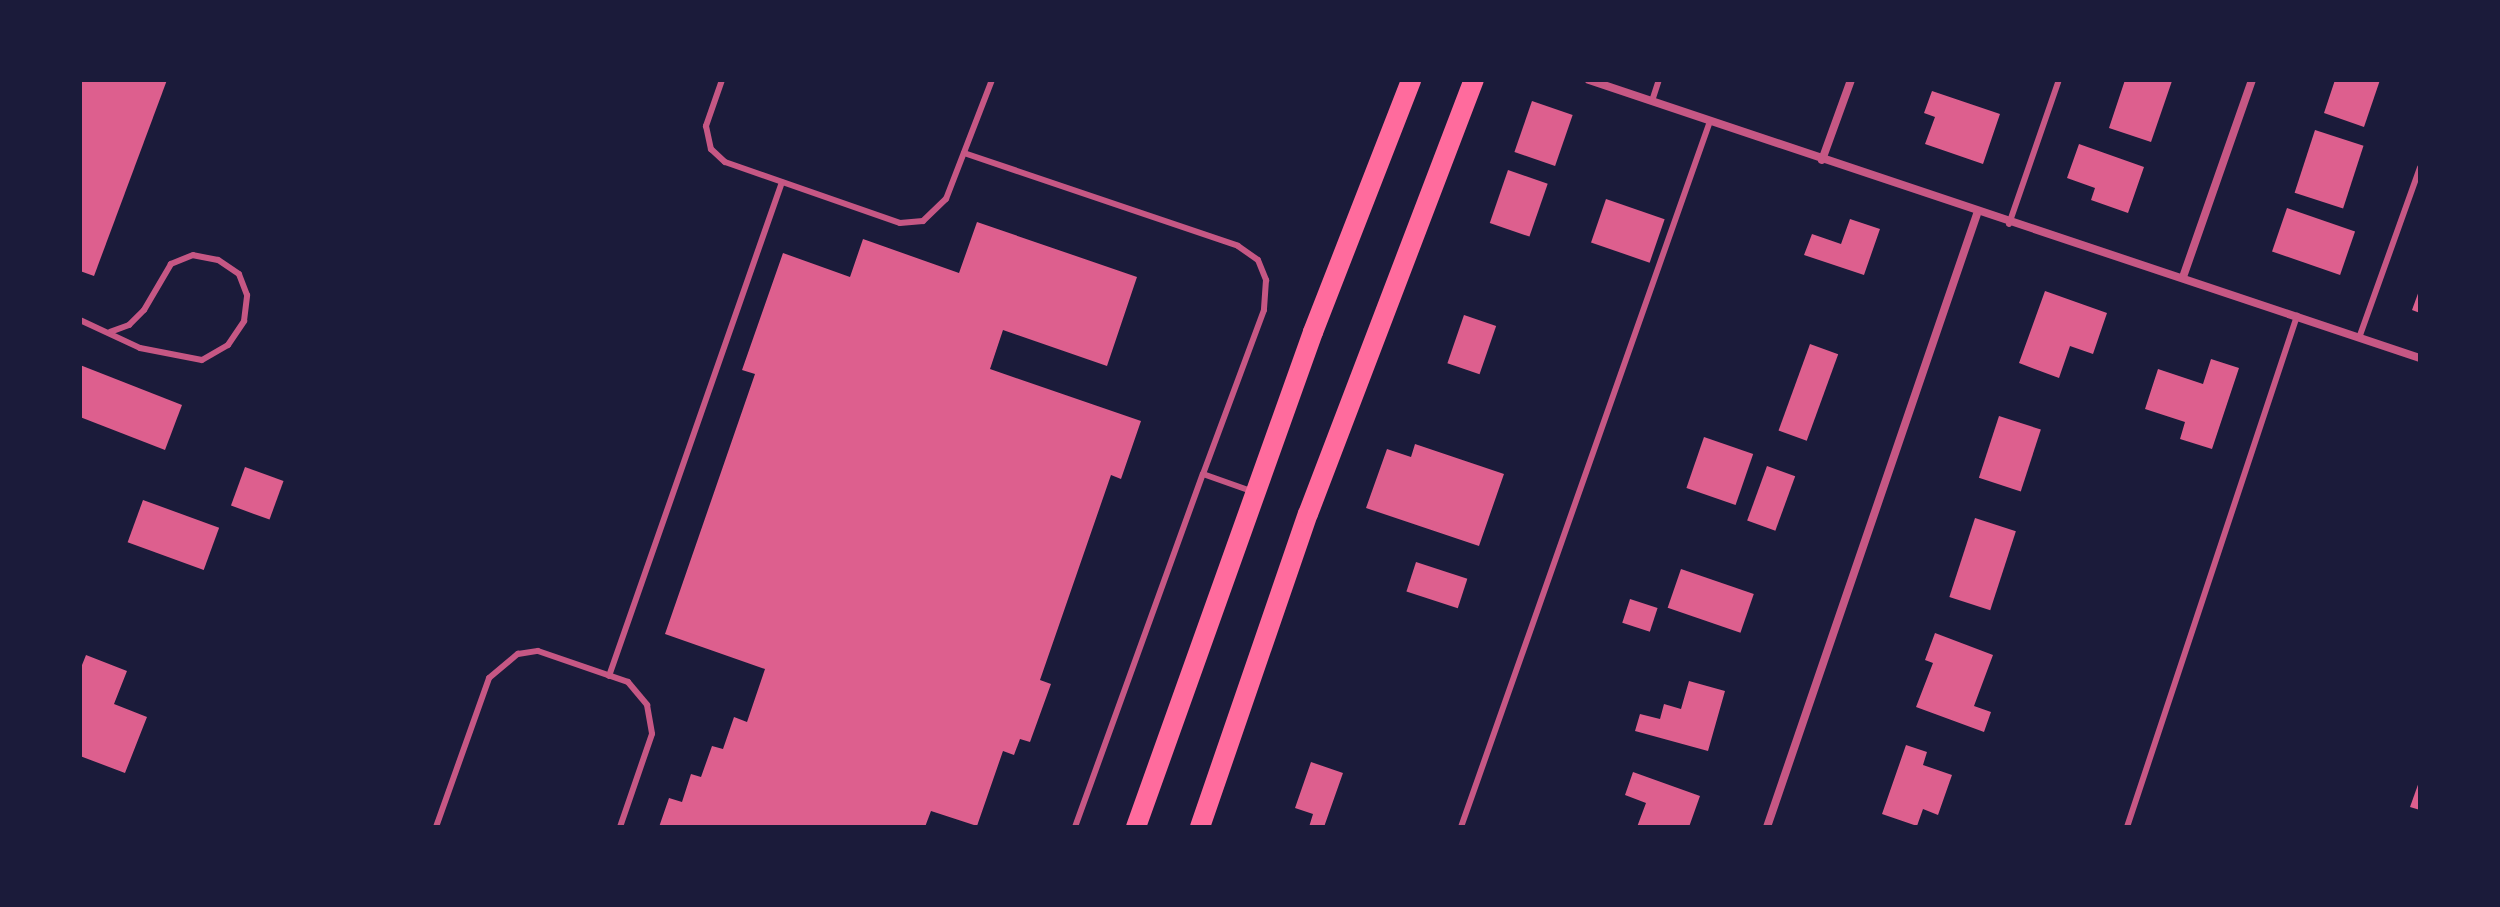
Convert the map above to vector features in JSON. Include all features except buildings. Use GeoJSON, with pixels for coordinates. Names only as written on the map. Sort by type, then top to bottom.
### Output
{"type":"FeatureCollection","features":[{"type":"Feature","properties":{"kind":"main road"},"geometry":{"type":"LineString","coordinates":[[1136,827],[1254,492],[1411,80]]}},
{"type":"Feature","properties":{"kind":"main road"},"geometry":{"type":"LineString","coordinates":[[1200,827],[1313,499],[1474,80]]}},
{"type":"Feature","properties":{"kind":"street"},"geometry":{"type":"LineString","coordinates":[[1589,80],[1977,214],[2183,277],[2420,358]]}},
{"type":"Feature","properties":{"kind":"street"},"geometry":{"type":"LineString","coordinates":[[1822,160],[1851,80]]}},
{"type":"Feature","properties":{"kind":"street"},"geometry":{"type":"LineString","coordinates":[[2183,277],[2252,80]]}},
{"type":"Feature","properties":{"kind":"street"},"geometry":{"type":"LineString","coordinates":[[1767,827],[1977,214]]}},
{"type":"Feature","properties":{"kind":"lane"},"geometry":{"type":"LineString","coordinates":[[722,80],[706,126],[711,149],[725,162],[900,223],[923,221],[946,199],[992,80]]}},
{"type":"Feature","properties":{"kind":"lane"},"geometry":{"type":"LineString","coordinates":[[1652,101],[1659,80]]}},
{"type":"Feature","properties":{"kind":"lane"},"geometry":{"type":"LineString","coordinates":[[2009,224],[2059,80]]}},
{"type":"Feature","properties":{"kind":"lane"},"geometry":{"type":"LineString","coordinates":[[1461,827],[1710,121]]}},
{"type":"Feature","properties":{"kind":"lane"},"geometry":{"type":"LineString","coordinates":[[964,153],[1238,246],[1258,260],[1266,280],[1264,310],[1075,827]]}},
{"type":"Feature","properties":{"kind":"lane"},"geometry":{"type":"LineString","coordinates":[[2359,338],[2420,168]]}},
{"type":"Feature","properties":{"kind":"lane"},"geometry":{"type":"LineString","coordinates":[[609,676],[782,182]]}},
{"type":"Feature","properties":{"kind":"lane"},"geometry":{"type":"LineString","coordinates":[[80,320],[170,357],[202,360],[228,345],[244,321],[247,295],[239,274],[218,260],[193,255],[171,264],[144,310],[129,325],[110,332]]}},
{"type":"Feature","properties":{"kind":"lane"},"geometry":{"type":"LineString","coordinates":[[2127,827],[2297,316]]}},
{"type":"Feature","properties":{"kind":"lane"},"geometry":{"type":"LineString","coordinates":[[1203,474],[1254,492]]}},
{"type":"Feature","properties":{"kind":"lane"},"geometry":{"type":"LineString","coordinates":[[436,827],[489,678],[518,654],[538,651],[628,682],[647,705],[652,734],[620,827]]}}]}
